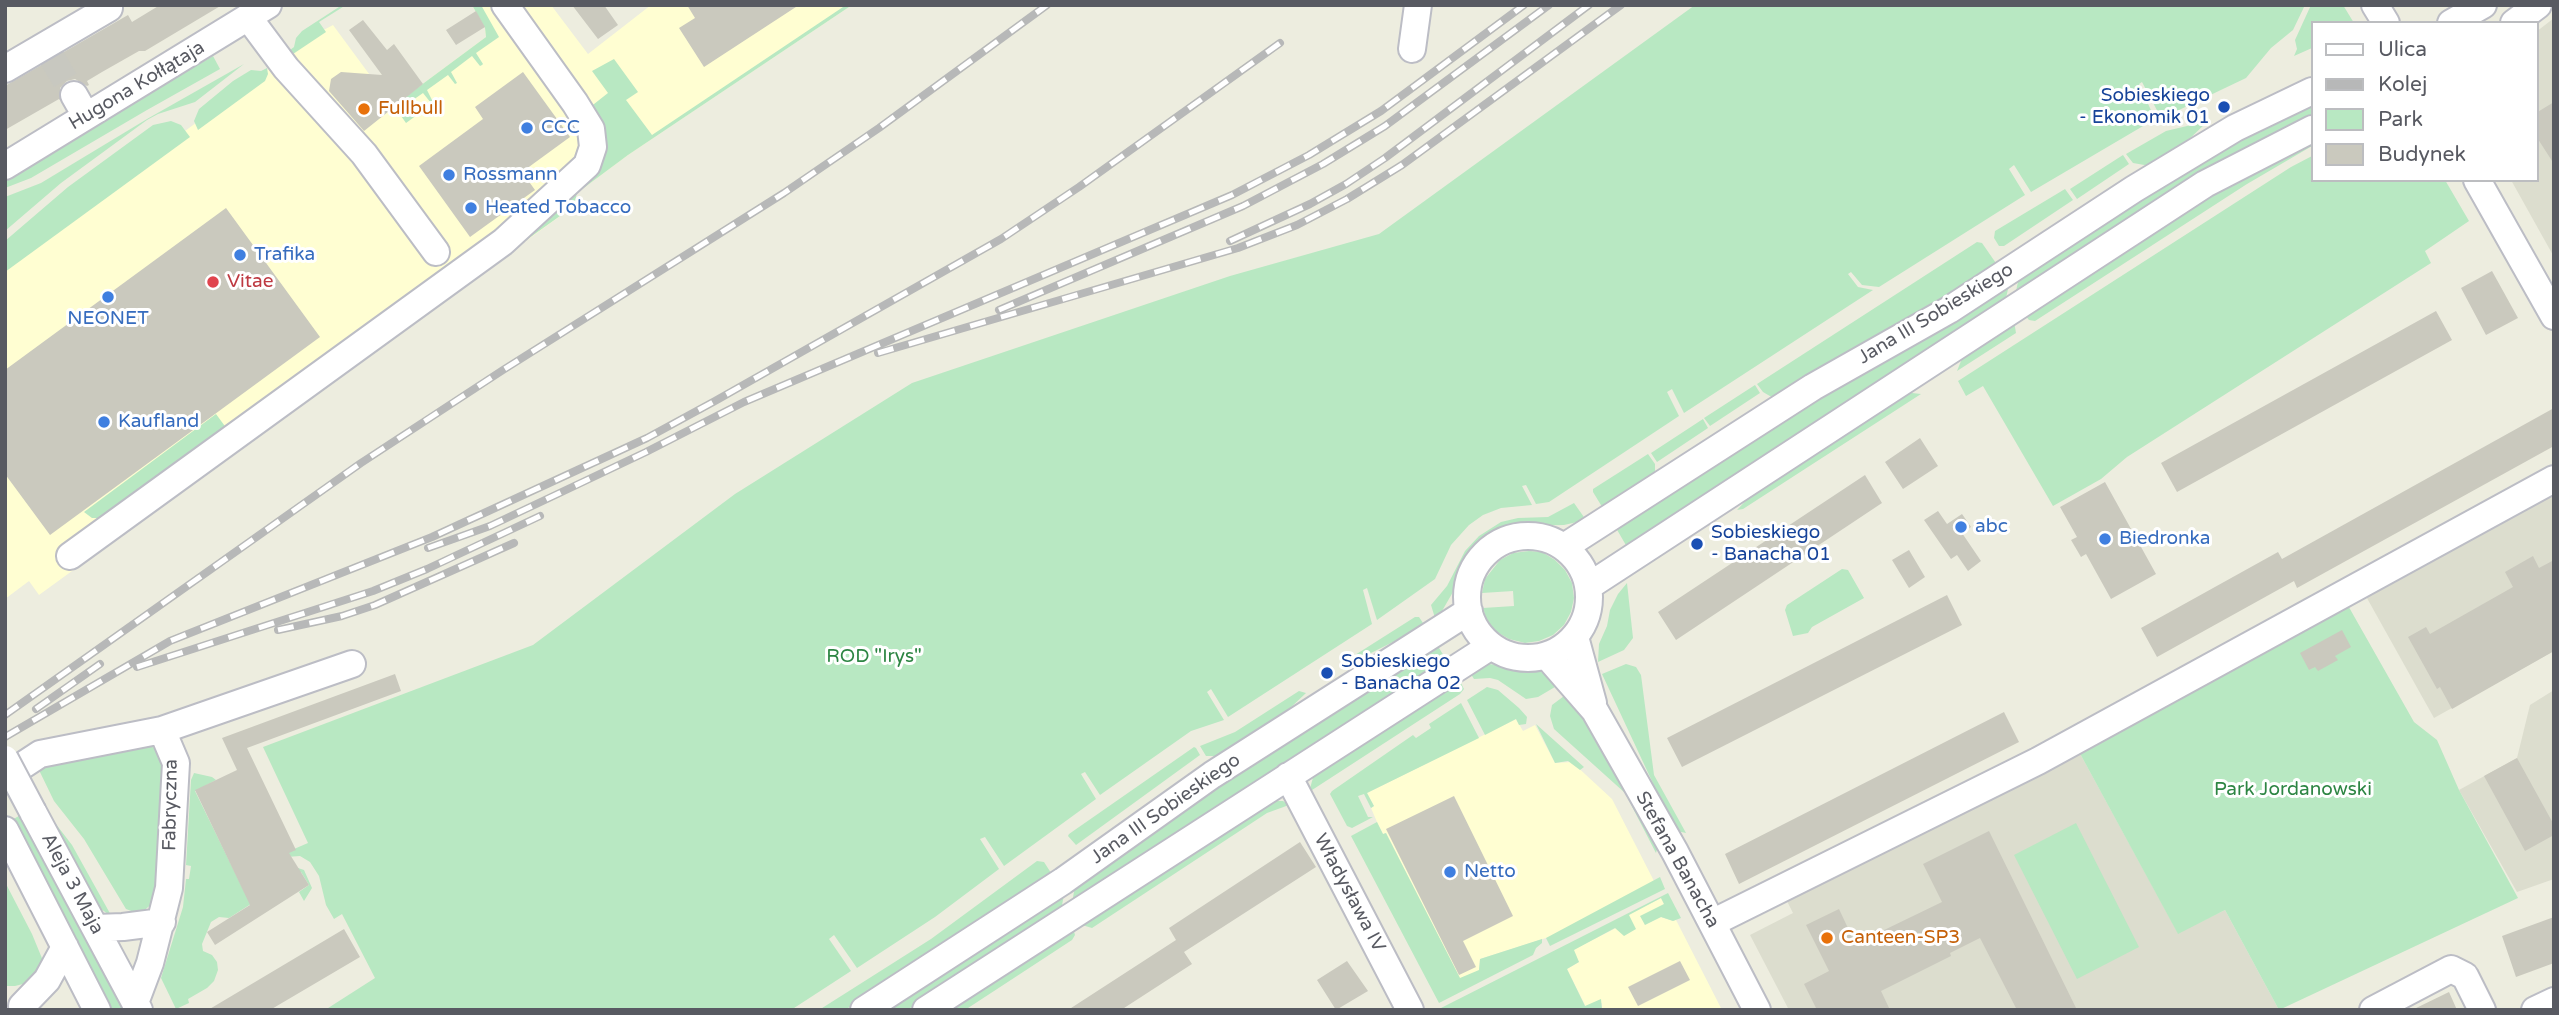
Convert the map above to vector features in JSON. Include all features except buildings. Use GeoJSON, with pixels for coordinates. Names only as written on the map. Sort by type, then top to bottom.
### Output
{"type":"FeatureCollection","features":[{"type":"Feature","properties":{"kind":"street"},"geometry":{"type":"LineString","coordinates":[[70,556],[503,242],[587,165],[593,147],[591,129],[505,5]]}},
{"type":"Feature","properties":{"kind":"street"},"geometry":{"type":"LineString","coordinates":[[1412,49],[1418,5]]}},
{"type":"Feature","properties":{"kind":"street"},"geometry":{"type":"LineString","coordinates":[[2375,5],[2385,21]]}},
{"type":"Feature","properties":{"kind":"street"},"geometry":{"type":"LineString","coordinates":[[2455,21],[2483,5]]}},
{"type":"Feature","properties":{"kind":"street"},"geometry":{"type":"LineString","coordinates":[[2517,21],[2538,5]]}},
{"type":"Feature","properties":{"kind":"street"},"geometry":{"type":"LineString","coordinates":[[5,69],[49,52],[109,8]]}},
{"type":"Feature","properties":{"kind":"street"},"geometry":{"type":"LineString","coordinates":[[258,11],[286,68],[364,153],[436,252]]}},
{"type":"Feature","properties":{"kind":"street","name":"Hugona Kołłątaja"},"geometry":{"type":"LineString","coordinates":[[5,166],[80,105],[258,11]]}},
{"type":"Feature","properties":{"kind":"street","name":"Jana III Sobieskiego"},"geometry":{"type":"LineString","coordinates":[[1564,547],[1813,387],[1949,310],[2156,175],[2235,128],[2310,92]]}},
{"type":"Feature","properties":{"kind":"street","name":"Jana III Sobieskiego"},"geometry":{"type":"LineString","coordinates":[[1588,586],[2205,184],[2310,130]]}},
{"type":"Feature","properties":{"kind":"street"},"geometry":{"type":"LineString","coordinates":[[2478,182],[2554,316]]}},
{"type":"Feature","properties":{"kind":"street"},"geometry":{"type":"LineString","coordinates":[[1712,923],[2038,761],[2554,479]]}},
{"type":"Feature","properties":{"kind":"street"},"geometry":{"type":"LineString","coordinates":[[1518,537],[1542,537],[1564,547],[1576,558],[1584,571],[1588,586],[1589,604],[1584,622],[1575,637],[1546,656],[1517,657],[1491,646],[1481,636],[1469,611],[1467,595],[1477,564],[1497,545],[1518,537]]}},
{"type":"Feature","properties":{"kind":"street","name":"Jana III Sobieskiego"},"geometry":{"type":"LineString","coordinates":[[864,1010],[1063,881],[1212,775],[1469,611]]}},
{"type":"Feature","properties":{"kind":"street","name":"Stefana Banacha"},"geometry":{"type":"LineString","coordinates":[[1575,637],[1595,711]]}},
{"type":"Feature","properties":{"kind":"street","name":"Jana III Sobieskiego"},"geometry":{"type":"LineString","coordinates":[[926,1010],[1491,646]]}},
{"type":"Feature","properties":{"kind":"street","name":"Stefana Banacha"},"geometry":{"type":"LineString","coordinates":[[1546,656],[1595,711],[1757,1010]]}},
{"type":"Feature","properties":{"kind":"street"},"geometry":{"type":"LineString","coordinates":[[163,730],[352,664]]}},
{"type":"Feature","properties":{"kind":"street","name":"Fabryczna"},"geometry":{"type":"LineString","coordinates":[[5,777],[40,754],[163,730],[176,763],[169,888],[162,922],[137,1006]]}},
{"type":"Feature","properties":{"kind":"street","name":"Aleja 3 Maja"},"geometry":{"type":"LineString","coordinates":[[5,759],[137,1006]]}},
{"type":"Feature","properties":{"kind":"street","name":"Władysława IV"},"geometry":{"type":"LineString","coordinates":[[1288,776],[1410,1010]]}},
{"type":"Feature","properties":{"kind":"street","name":"Aleja 3 Maja"},"geometry":{"type":"LineString","coordinates":[[5,830],[97,1010]]}},
{"type":"Feature","properties":{"kind":"street"},"geometry":{"type":"LineString","coordinates":[[96,928],[123,928],[162,922]]}},
{"type":"Feature","properties":{"kind":"street"},"geometry":{"type":"LineString","coordinates":[[22,1006],[47,980],[65,947]]}},
{"type":"Feature","properties":{"kind":"street"},"geometry":{"type":"LineString","coordinates":[[2373,1010],[2451,969],[2465,976],[2482,1010]]}},
{"type":"Feature","properties":{"kind":"street"},"geometry":{"type":"LineString","coordinates":[[2535,1010],[2554,1001]]}},
{"type":"Feature","properties":{"kind":"shaded area"},"geometry":{"type":"Polygon","coordinates":[[[472,5],[551,5],[588,54],[651,5],[852,5],[628,155],[577,193],[574,206],[39,595],[29,581],[5,599],[5,265],[314,35],[333,25],[400,116],[408,110],[401,100],[486,37],[485,28],[472,5]]]}},
{"type":"Feature","properties":{"kind":"shaded area"},"geometry":{"type":"Polygon","coordinates":[[[2554,18],[2554,257],[2512,182],[2538,182],[2538,30],[2554,18]]]}},
{"type":"Feature","properties":{"kind":"shaded area"},"geometry":{"type":"Polygon","coordinates":[[[2554,485],[2554,651],[2434,718],[2363,591],[2554,485]]]}},
{"type":"Feature","properties":{"kind":"shaded area"},"geometry":{"type":"Polygon","coordinates":[[[2554,690],[2554,879],[2517,892],[2459,790],[2517,758],[2530,705],[2554,690]]]}},
{"type":"Feature","properties":{"kind":"shaded area"},"geometry":{"type":"Polygon","coordinates":[[[1516,719],[1523,731],[1535,725],[1555,763],[1572,762],[1612,799],[1654,881],[1549,937],[1480,959],[1479,971],[1460,979],[1386,833],[1383,834],[1377,822],[1371,808],[1374,806],[1367,793],[1516,719]]]}},
{"type":"Feature","properties":{"kind":"shaded area"},"geometry":{"type":"Polygon","coordinates":[[[2077,748],[2178,933],[2225,910],[2279,1010],[1789,1010],[1750,935],[1793,913],[1786,899],[2077,748]]]}},
{"type":"Feature","properties":{"kind":"shaded area"},"geometry":{"type":"Polygon","coordinates":[[[1661,898],[1664,904],[1644,925],[1661,917],[1676,920],[1722,1010],[1602,1010],[1602,1003],[1586,1007],[1567,969],[1579,962],[1573,950],[1616,928],[1635,930],[1628,915],[1661,898]]]}},
{"type":"Feature","properties":{"kind":"green space"},"geometry":{"type":"Polygon","coordinates":[[[346,5],[319,22],[326,32],[293,54],[290,50],[302,31],[346,5]]]}},
{"type":"Feature","properties":{"kind":"green space"},"geometry":{"type":"Polygon","coordinates":[[[472,5],[481,5],[499,37],[476,53],[482,65],[472,56],[451,72],[457,83],[448,75],[427,90],[433,102],[423,93],[413,100],[421,112],[406,123],[399,113],[402,111],[383,84],[401,100],[486,37],[485,28],[472,5]]]}},
{"type":"Feature","properties":{"kind":"green space"},"geometry":{"type":"Polygon","coordinates":[[[846,5],[852,5],[628,155],[577,193],[574,206],[511,251],[584,183],[589,108],[608,93],[592,71],[614,59],[638,92],[626,100],[652,135],[846,5]]]}},
{"type":"Feature","properties":{"kind":"green space","name":"ROD \"Irys\""},"geometry":{"type":"Polygon","coordinates":[[[1695,5],[2305,5],[2293,30],[2271,48],[2246,78],[2179,110],[2160,116],[2142,82],[2139,84],[2155,119],[2031,192],[2014,165],[2009,169],[2025,195],[1879,287],[1862,285],[1851,272],[1848,274],[1858,287],[1873,290],[1684,413],[1672,389],[1667,392],[1679,416],[1549,502],[1536,504],[1526,485],[1522,486],[1532,505],[1501,508],[1483,515],[1469,525],[1451,545],[1435,579],[1377,620],[1367,588],[1363,590],[1372,624],[1228,717],[1211,689],[1207,692],[1224,720],[1191,731],[1100,795],[1085,772],[1081,774],[1096,799],[1004,866],[985,837],[980,839],[999,869],[935,917],[857,968],[834,935],[829,939],[851,971],[791,1010],[325,1010],[375,978],[342,914],[334,919],[326,905],[319,876],[310,862],[300,856],[273,858],[308,843],[263,747],[533,645],[735,494],[912,383],[1230,276],[1379,234],[1695,5]]]}},
{"type":"Feature","properties":{"kind":"green space"},"geometry":{"type":"Polygon","coordinates":[[[2311,5],[2343,5],[2353,21],[2310,21],[2310,49],[2294,56],[2297,49],[2295,40],[2311,5]]]}},
{"type":"Feature","properties":{"kind":"green space"},"geometry":{"type":"Polygon","coordinates":[[[213,56],[220,69],[31,178],[5,188],[5,178],[213,56]]]}},
{"type":"Feature","properties":{"kind":"green space"},"geometry":{"type":"Polygon","coordinates":[[[244,64],[195,102],[147,120],[61,183],[5,231],[5,197],[41,183],[147,119],[244,64]]]}},
{"type":"Feature","properties":{"kind":"green space"},"geometry":{"type":"Polygon","coordinates":[[[267,68],[265,81],[198,130],[194,121],[199,109],[251,70],[261,71],[267,68]]]}},
{"type":"Feature","properties":{"kind":"green space"},"geometry":{"type":"Polygon","coordinates":[[[2310,102],[2310,117],[2268,137],[2015,296],[2019,277],[2181,172],[2310,102]]]}},
{"type":"Feature","properties":{"kind":"green space"},"geometry":{"type":"Polygon","coordinates":[[[171,121],[181,125],[190,137],[5,272],[5,241],[68,187],[153,125],[171,121]]]}},
{"type":"Feature","properties":{"kind":"green space"},"geometry":{"type":"Polygon","coordinates":[[[2208,121],[2183,145],[2150,166],[2133,163],[2126,154],[2166,131],[2208,121]]]}},
{"type":"Feature","properties":{"kind":"green space"},"geometry":{"type":"Polygon","coordinates":[[[2310,140],[2310,147],[2247,184],[2035,321],[2029,320],[2024,314],[2181,212],[2310,140]]]}},
{"type":"Feature","properties":{"kind":"green space"},"geometry":{"type":"Polygon","coordinates":[[[2123,155],[2129,164],[2077,199],[2070,189],[2123,155]]]}},
{"type":"Feature","properties":{"kind":"green space"},"geometry":{"type":"Polygon","coordinates":[[[2310,157],[2310,182],[2446,182],[2469,221],[2425,251],[2431,263],[2127,457],[2101,479],[2053,506],[1983,386],[1966,396],[1958,381],[2310,157]]]}},
{"type":"Feature","properties":{"kind":"green space"},"geometry":{"type":"Polygon","coordinates":[[[2065,189],[2073,200],[2004,246],[1999,246],[1994,238],[1995,231],[2065,189]]]}},
{"type":"Feature","properties":{"kind":"green space"},"geometry":{"type":"Polygon","coordinates":[[[1977,242],[1982,243],[1998,266],[1775,399],[1763,392],[1757,384],[1977,242]]]}},
{"type":"Feature","properties":{"kind":"green space"},"geometry":{"type":"Polygon","coordinates":[[[2009,285],[2005,302],[1627,547],[1616,528],[1816,398],[2009,285]]]}},
{"type":"Feature","properties":{"kind":"green space"},"geometry":{"type":"Polygon","coordinates":[[[2014,321],[2016,333],[1957,371],[1963,356],[2014,321]]]}},
{"type":"Feature","properties":{"kind":"green space"},"geometry":{"type":"Polygon","coordinates":[[[1755,385],[1760,393],[1710,426],[1704,418],[1755,385]]]}},
{"type":"Feature","properties":{"kind":"green space"},"geometry":{"type":"Polygon","coordinates":[[[1906,394],[1921,394],[1743,509],[1737,510],[1757,489],[1906,394]]]}},
{"type":"Feature","properties":{"kind":"green space"},"geometry":{"type":"Polygon","coordinates":[[[216,414],[227,429],[103,518],[92,518],[84,512],[216,414]]]}},
{"type":"Feature","properties":{"kind":"green space"},"geometry":{"type":"Polygon","coordinates":[[[1703,419],[1708,428],[1657,462],[1651,453],[1703,419]]]}},
{"type":"Feature","properties":{"kind":"green space"},"geometry":{"type":"Polygon","coordinates":[[[1648,454],[1655,464],[1655,476],[1604,510],[1593,489],[1648,454]]]}},
{"type":"Feature","properties":{"kind":"green space"},"geometry":{"type":"Polygon","coordinates":[[[1574,503],[1586,520],[1564,525],[1509,526],[1497,530],[1479,543],[1463,563],[1453,592],[1435,618],[1431,605],[1447,586],[1465,551],[1479,536],[1501,522],[1518,518],[1548,517],[1574,503]]]}},
{"type":"Feature","properties":{"kind":"green space"},"geometry":{"type":"Polygon","coordinates":[[[1542,552],[1565,570],[1572,583],[1574,598],[1564,625],[1553,635],[1525,643],[1509,639],[1495,631],[1483,608],[1514,606],[1513,591],[1482,593],[1485,579],[1500,560],[1513,553],[1542,552]]]}},
{"type":"Feature","properties":{"kind":"green space"},"geometry":{"type":"Polygon","coordinates":[[[1842,569],[1848,570],[1864,598],[1812,627],[1808,633],[1793,636],[1785,610],[1787,605],[1842,569]]]}},
{"type":"Feature","properties":{"kind":"green space"},"geometry":{"type":"Polygon","coordinates":[[[1627,583],[1633,638],[1624,650],[1598,662],[1599,644],[1610,610],[1627,583]]]}},
{"type":"Feature","properties":{"kind":"green space","name":"Park Jordanowski"},"geometry":{"type":"Polygon","coordinates":[[[2346,602],[2414,722],[2437,740],[2459,790],[2518,898],[2279,1010],[2225,910],[2178,934],[2077,748],[2346,602]]]}},
{"type":"Feature","properties":{"kind":"green space"},"geometry":{"type":"Polygon","coordinates":[[[1419,617],[1425,626],[1353,662],[1355,655],[1419,617]]]}},
{"type":"Feature","properties":{"kind":"green space"},"geometry":{"type":"Polygon","coordinates":[[[1436,643],[1447,661],[1072,903],[1075,886],[1179,810],[1436,643]]]}},
{"type":"Feature","properties":{"kind":"green space"},"geometry":{"type":"Polygon","coordinates":[[[1489,664],[1531,669],[1544,673],[1560,684],[1538,697],[1526,699],[1498,680],[1474,679],[1469,671],[1489,664]]]}},
{"type":"Feature","properties":{"kind":"green space"},"geometry":{"type":"Polygon","coordinates":[[[1626,664],[1636,667],[1641,675],[1654,775],[1686,833],[1677,831],[1664,807],[1602,674],[1626,664]]]}},
{"type":"Feature","properties":{"kind":"green space"},"geometry":{"type":"Polygon","coordinates":[[[1459,679],[1464,689],[1460,694],[1309,792],[1314,774],[1459,679]]]}},
{"type":"Feature","properties":{"kind":"green space"},"geometry":{"type":"Polygon","coordinates":[[[1487,687],[1498,690],[1519,708],[1527,717],[1526,724],[1519,725],[1516,719],[1485,735],[1467,700],[1487,687]]]}},
{"type":"Feature","properties":{"kind":"green space"},"geometry":{"type":"Polygon","coordinates":[[[1299,691],[1306,693],[1270,725],[1220,756],[1206,756],[1200,746],[1235,732],[1299,691]]]}},
{"type":"Feature","properties":{"kind":"green space"},"geometry":{"type":"Polygon","coordinates":[[[1568,693],[1595,732],[1658,846],[1656,853],[1625,793],[1554,729],[1550,716],[1552,705],[1568,693]]]}},
{"type":"Feature","properties":{"kind":"green space"},"geometry":{"type":"Polygon","coordinates":[[[1461,703],[1479,738],[1367,793],[1374,806],[1371,808],[1364,794],[1358,796],[1368,817],[1373,817],[1352,828],[1347,826],[1330,794],[1332,791],[1413,735],[1416,738],[1431,728],[1429,724],[1461,703]]]}},
{"type":"Feature","properties":{"kind":"green space"},"geometry":{"type":"Polygon","coordinates":[[[1536,724],[1584,767],[1580,770],[1568,761],[1555,763],[1536,724]]]}},
{"type":"Feature","properties":{"kind":"green space"},"geometry":{"type":"Polygon","coordinates":[[[149,745],[159,751],[166,765],[159,888],[153,903],[136,917],[134,912],[126,909],[84,839],[54,801],[38,768],[149,745]]]}},
{"type":"Feature","properties":{"kind":"green space"},"geometry":{"type":"Polygon","coordinates":[[[1194,747],[1200,755],[1076,845],[1068,836],[1069,834],[1194,747]]]}},
{"type":"Feature","properties":{"kind":"green space"},"geometry":{"type":"Polygon","coordinates":[[[194,773],[216,780],[195,791],[245,893],[298,868],[304,870],[312,888],[304,901],[299,892],[309,885],[301,872],[229,918],[219,917],[211,922],[202,944],[203,951],[212,955],[217,962],[218,970],[214,981],[188,999],[189,1003],[176,1009],[161,978],[183,907],[186,879],[189,879],[191,866],[186,865],[191,780],[194,773]]]}},
{"type":"Feature","properties":{"kind":"green space"},"geometry":{"type":"Polygon","coordinates":[[[1271,801],[1283,801],[1289,805],[1267,813],[1092,928],[1082,925],[1081,922],[1271,801]]]}},
{"type":"Feature","properties":{"kind":"green space"},"geometry":{"type":"Polygon","coordinates":[[[22,814],[126,1010],[109,1010],[12,820],[22,814]]]}},
{"type":"Feature","properties":{"kind":"green space"},"geometry":{"type":"Polygon","coordinates":[[[52,819],[72,845],[112,917],[97,906],[50,821],[52,819]]]}},
{"type":"Feature","properties":{"kind":"green space"},"geometry":{"type":"Polygon","coordinates":[[[1377,822],[1383,834],[1386,833],[1460,978],[1479,970],[1480,959],[1542,939],[1533,955],[1439,1003],[1351,836],[1377,822]]]}},
{"type":"Feature","properties":{"kind":"green space"},"geometry":{"type":"Polygon","coordinates":[[[2076,823],[2139,947],[2077,979],[2014,855],[2076,823]]]}},
{"type":"Feature","properties":{"kind":"green space"},"geometry":{"type":"Polygon","coordinates":[[[1037,861],[1044,862],[1053,876],[845,1010],[819,1010],[931,939],[1037,861]]]}},
{"type":"Feature","properties":{"kind":"green space"},"geometry":{"type":"Polygon","coordinates":[[[1660,877],[1665,889],[1550,946],[1546,938],[1660,877]]]}},
{"type":"Feature","properties":{"kind":"green space"},"geometry":{"type":"Polygon","coordinates":[[[5,882],[46,968],[31,982],[15,986],[5,986],[5,882]]]}},
{"type":"Feature","properties":{"kind":"green space"},"geometry":{"type":"Polygon","coordinates":[[[1668,893],[1681,918],[1673,921],[1661,917],[1645,925],[1640,916],[1664,904],[1661,898],[1629,915],[1636,929],[1624,936],[1615,928],[1574,950],[1579,962],[1567,969],[1585,1006],[1601,999],[1602,1010],[1442,1010],[1441,1008],[1668,893]]]}},
{"type":"Feature","properties":{"kind":"green space"},"geometry":{"type":"Polygon","coordinates":[[[1064,895],[1061,910],[907,1010],[885,1010],[1064,895]]]}},
{"type":"Feature","properties":{"kind":"green space"},"geometry":{"type":"Polygon","coordinates":[[[1073,928],[1075,935],[1072,940],[965,1010],[946,1010],[1073,928]]]}},
{"type":"Feature","properties":{"kind":"tunnel"},"geometry":{"type":"LineString","coordinates":[[52,58],[74,95]]}},
{"type":"Feature","properties":{"kind":"railway"},"geometry":{"type":"LineString","coordinates":[[5,715],[361,463],[784,193],[879,128],[1047,5]]}},
{"type":"Feature","properties":{"kind":"railway"},"geometry":{"type":"LineString","coordinates":[[428,548],[490,526],[744,402],[1232,195],[1309,155],[1381,111],[1524,5]]}},
{"type":"Feature","properties":{"kind":"railway"},"geometry":{"type":"LineString","coordinates":[[999,310],[1243,206],[1323,164],[1385,126],[1549,5]]}},
{"type":"Feature","properties":{"kind":"railway"},"geometry":{"type":"LineString","coordinates":[[1230,241],[1346,184],[1385,158],[1589,5]]}},
{"type":"Feature","properties":{"kind":"railway"},"geometry":{"type":"LineString","coordinates":[[878,353],[1238,248],[1297,225],[1347,199],[1402,165],[1621,5]]}},
{"type":"Feature","properties":{"kind":"railway"},"geometry":{"type":"LineString","coordinates":[[5,737],[170,641],[432,537],[647,438],[715,401],[1001,239],[1079,187],[1280,43]]}},
{"type":"Feature","properties":{"kind":"railway"},"geometry":{"type":"LineString","coordinates":[[137,667],[373,591],[540,516]]}},
{"type":"Feature","properties":{"kind":"railway"},"geometry":{"type":"LineString","coordinates":[[278,630],[342,616],[375,605],[514,543]]}},
{"type":"Feature","properties":{"kind":"railway"},"geometry":{"type":"LineString","coordinates":[[36,709],[100,664]]}},
{"type":"Feature","properties":{"kind":"place","name":"Sobieskiego - Ekonomik 01"},"geometry":{"type":"Point","coordinates":[2224,107]}},
{"type":"Feature","properties":{"kind":"place","name":"Fullbull"},"geometry":{"type":"Point","coordinates":[364,109]}},
{"type":"Feature","properties":{"kind":"place","name":"CCC"},"geometry":{"type":"Point","coordinates":[527,128]}},
{"type":"Feature","properties":{"kind":"place","name":"Rossmann"},"geometry":{"type":"Point","coordinates":[449,175]}},
{"type":"Feature","properties":{"kind":"place","name":"Heated Tobacco"},"geometry":{"type":"Point","coordinates":[471,208]}},
{"type":"Feature","properties":{"kind":"place","name":"Trafika"},"geometry":{"type":"Point","coordinates":[240,255]}},
{"type":"Feature","properties":{"kind":"place","name":"Vitae"},"geometry":{"type":"Point","coordinates":[213,282]}},
{"type":"Feature","properties":{"kind":"place","name":"NEONET"},"geometry":{"type":"Point","coordinates":[108,297]}},
{"type":"Feature","properties":{"kind":"place","name":"Kaufland"},"geometry":{"type":"Point","coordinates":[104,422]}},
{"type":"Feature","properties":{"kind":"place","name":"abc"},"geometry":{"type":"Point","coordinates":[1961,527]}},
{"type":"Feature","properties":{"kind":"place","name":"Biedronka"},"geometry":{"type":"Point","coordinates":[2105,539]}},
{"type":"Feature","properties":{"kind":"place","name":"Sobieskiego - Banacha 01"},"geometry":{"type":"Point","coordinates":[1697,544]}},
{"type":"Feature","properties":{"kind":"place","name":"Sobieskiego - Banacha 02"},"geometry":{"type":"Point","coordinates":[1327,673]}},
{"type":"Feature","properties":{"kind":"place","name":"Netto"},"geometry":{"type":"Point","coordinates":[1450,872]}},
{"type":"Feature","properties":{"kind":"place","name":"Canteen-SP3"},"geometry":{"type":"Point","coordinates":[1827,938]}}]}
